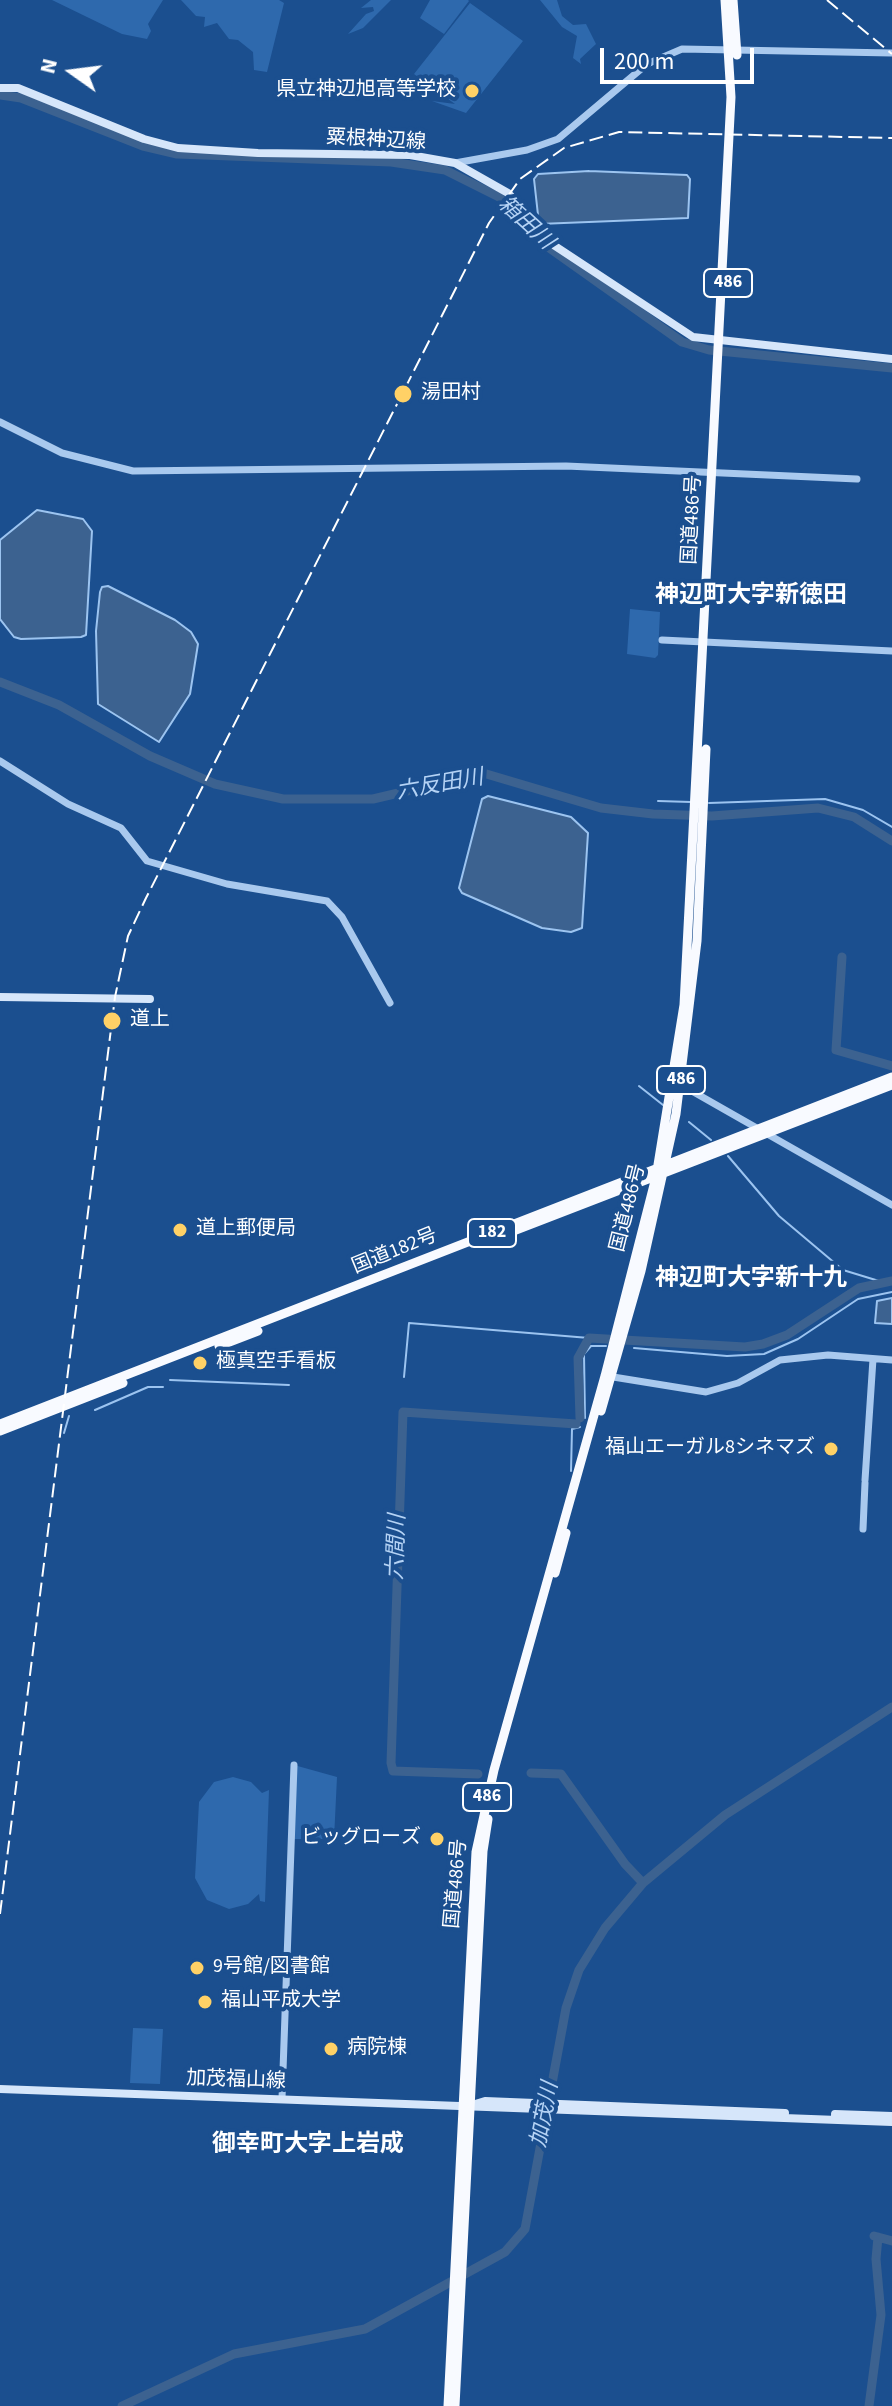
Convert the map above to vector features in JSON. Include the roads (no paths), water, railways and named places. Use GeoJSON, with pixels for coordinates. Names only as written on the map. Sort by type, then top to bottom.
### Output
{"type":"FeatureCollection","features":[{"type":"Feature","properties":{"kind":"highway","name":"国道486号"},"geometry":{"type":"LineString","coordinates":[[725,0],[733,47]]}},
{"type":"Feature","properties":{"kind":"highway","name":"国道486号"},"geometry":{"type":"LineString","coordinates":[[448,2406],[459,2264],[467,2105],[470,1930],[476,1852],[484,1806],[608,1376],[661,1171],[697,941],[700,808],[734,98],[733,0]]}},
{"type":"Feature","properties":{"kind":"highway","name":"国道182号"},"geometry":{"type":"LineString","coordinates":[[764,1132],[892,1077]]}},
{"type":"Feature","properties":{"kind":"highway","name":"国道182号"},"geometry":{"type":"LineString","coordinates":[[0,1424],[37,1413],[661,1171],[892,1085]]}},
{"type":"Feature","properties":{"kind":"highway","name":"国道182号"},"geometry":{"type":"LineString","coordinates":[[0,1431],[37,1413]]}},
{"type":"Feature","properties":{"kind":"highway","name":"国道486号"},"geometry":{"type":"LineString","coordinates":[[455,2406],[457,2297]]}},
{"type":"Feature","properties":{"kind":"main road","name":"粟根神辺線"},"geometry":{"type":"LineString","coordinates":[[0,88],[30,92],[134,135],[178,148],[258,153],[410,155],[455,163],[508,193],[555,246],[693,337],[723,344],[892,359]]}},
{"type":"Feature","properties":{"kind":"main road"},"geometry":{"type":"LineString","coordinates":[[0,997],[150,999]]}},
{"type":"Feature","properties":{"kind":"main road","name":"加茂福山線"},"geometry":{"type":"LineString","coordinates":[[0,2089],[467,2105],[485,2101],[537,2107],[892,2119]]}},
{"type":"Feature","properties":{"kind":"street"},"geometry":{"type":"LineString","coordinates":[[455,163],[527,150],[558,139],[647,64],[664,54],[701,47],[892,53]]}},
{"type":"Feature","properties":{"kind":"street"},"geometry":{"type":"LineString","coordinates":[[0,422],[62,453],[133,471],[566,466],[857,479]]}},
{"type":"Feature","properties":{"kind":"street"},"geometry":{"type":"LineString","coordinates":[[662,640],[892,651]]}},
{"type":"Feature","properties":{"kind":"street"},"geometry":{"type":"LineString","coordinates":[[0,761],[68,804],[121,828],[147,861],[227,884],[327,901],[342,917],[390,1003]]}},
{"type":"Feature","properties":{"kind":"street"},"geometry":{"type":"LineString","coordinates":[[677,1083],[892,1205]]}},
{"type":"Feature","properties":{"kind":"street"},"geometry":{"type":"LineString","coordinates":[[608,1376],[706,1392],[738,1383],[780,1360],[828,1355],[892,1360]]}},
{"type":"Feature","properties":{"kind":"street"},"geometry":{"type":"LineString","coordinates":[[863,1529],[873,1359]]}},
{"type":"Feature","properties":{"kind":"street"},"geometry":{"type":"LineString","coordinates":[[282,2098],[294,1765]]}},
{"type":"Feature","properties":{"kind":"waterway","name":"箱田川"},"geometry":{"type":"LineString","coordinates":[[0,95],[21,98],[143,146],[177,154],[391,162],[445,170],[499,197],[541,242],[682,342],[709,350],[892,368]]}},
{"type":"Feature","properties":{"kind":"waterway","name":"六反田川"},"geometry":{"type":"LineString","coordinates":[[0,682],[59,705],[150,756],[215,784],[283,799],[373,799],[483,773],[601,808],[653,814],[712,816],[818,808],[854,817],[892,841]]}},
{"type":"Feature","properties":{"kind":"waterway"},"geometry":{"type":"LineString","coordinates":[[709,803],[825,799],[863,810],[892,827]]}},
{"type":"Feature","properties":{"kind":"waterway"},"geometry":{"type":"LineString","coordinates":[[658,801],[691,802]]}},
{"type":"Feature","properties":{"kind":"waterway","name":"六反田川"},"geometry":{"type":"LineString","coordinates":[[842,957],[836,1050],[892,1066]]}},
{"type":"Feature","properties":{"kind":"waterway"},"geometry":{"type":"LineString","coordinates":[[639,1086],[663,1105]]}},
{"type":"Feature","properties":{"kind":"waterway"},"geometry":{"type":"LineString","coordinates":[[689,1122],[711,1140]]}},
{"type":"Feature","properties":{"kind":"waterway"},"geometry":{"type":"LineString","coordinates":[[728,1156],[779,1216],[843,1270],[879,1281]]}},
{"type":"Feature","properties":{"kind":"waterway","name":"六間川"},"geometry":{"type":"LineString","coordinates":[[580,1418],[578,1358],[589,1338],[745,1347],[763,1344],[787,1335],[859,1288],[892,1281]]}},
{"type":"Feature","properties":{"kind":"waterway"},"geometry":{"type":"LineString","coordinates":[[634,1348],[727,1356],[764,1354],[798,1339],[858,1299],[892,1292]]}},
{"type":"Feature","properties":{"kind":"waterway"},"geometry":{"type":"LineString","coordinates":[[404,1377],[409,1323],[589,1338]]}},
{"type":"Feature","properties":{"kind":"waterway"},"geometry":{"type":"LineString","coordinates":[[585,1418],[584,1354],[591,1346],[606,1346]]}},
{"type":"Feature","properties":{"kind":"waterway"},"geometry":{"type":"LineString","coordinates":[[170,1380],[289,1385]]}},
{"type":"Feature","properties":{"kind":"waterway"},"geometry":{"type":"LineString","coordinates":[[95,1410],[148,1387],[163,1387]]}},
{"type":"Feature","properties":{"kind":"waterway","name":"六間川"},"geometry":{"type":"LineString","coordinates":[[478,1774],[393,1771],[391,1763],[403,1412],[576,1424]]}},
{"type":"Feature","properties":{"kind":"waterway"},"geometry":{"type":"LineString","coordinates":[[64,1433],[69,1416]]}},
{"type":"Feature","properties":{"kind":"waterway"},"geometry":{"type":"LineString","coordinates":[[571,1471],[572,1429],[580,1427]]}},
{"type":"Feature","properties":{"kind":"waterway","name":"加茂川"},"geometry":{"type":"LineString","coordinates":[[122,2406],[234,2354],[365,2329],[505,2252],[525,2229],[566,2008],[579,1970],[605,1928],[643,1883],[725,1815],[892,1707]]}},
{"type":"Feature","properties":{"kind":"waterway","name":"六間川"},"geometry":{"type":"LineString","coordinates":[[531,1773],[561,1774],[625,1864],[643,1883]]}},
{"type":"Feature","properties":{"kind":"waterway"},"geometry":{"type":"LineString","coordinates":[[874,2236],[892,2241]]}},
{"type":"Feature","properties":{"kind":"waterway"},"geometry":{"type":"LineString","coordinates":[[869,2406],[881,2315],[876,2259],[878,2237]]}},
{"type":"Feature","properties":{"kind":"railway"},"geometry":{"type":"LineString","coordinates":[[827,0],[892,54]]}},
{"type":"Feature","properties":{"kind":"railway"},"geometry":{"type":"LineString","coordinates":[[0,1914],[115,997],[128,936],[146,898],[489,223],[520,179],[564,148],[619,132],[892,138]]}},
{"type":"Feature","properties":{"kind":"place","name":"県立神辺旭高等学校"},"geometry":{"type":"Point","coordinates":[472,91]}},
{"type":"Feature","properties":{"kind":"place","name":"湯田村"},"geometry":{"type":"Point","coordinates":[403,394]}},
{"type":"Feature","properties":{"kind":"place","name":"道上"},"geometry":{"type":"Point","coordinates":[112,1021]}},
{"type":"Feature","properties":{"kind":"place","name":"道上郵便局"},"geometry":{"type":"Point","coordinates":[180,1230]}},
{"type":"Feature","properties":{"kind":"place","name":"極真空手看板"},"geometry":{"type":"Point","coordinates":[200,1363]}},
{"type":"Feature","properties":{"kind":"place","name":"福山エーガル8シネマズ"},"geometry":{"type":"Point","coordinates":[831,1449]}},
{"type":"Feature","properties":{"kind":"place","name":"ビッグローズ"},"geometry":{"type":"Point","coordinates":[437,1839]}},
{"type":"Feature","properties":{"kind":"place","name":"9号館/図書館"},"geometry":{"type":"Point","coordinates":[197,1968]}},
{"type":"Feature","properties":{"kind":"place","name":"福山平成大学"},"geometry":{"type":"Point","coordinates":[205,2002]}},
{"type":"Feature","properties":{"kind":"place","name":"病院棟"},"geometry":{"type":"Point","coordinates":[331,2049]}},
{"type":"Feature","properties":{"kind":"district","name":"神辺町大字新徳田"},"geometry":{"type":"Point","coordinates":[751,597]}},
{"type":"Feature","properties":{"kind":"district","name":"神辺町大字新十九"},"geometry":{"type":"Point","coordinates":[751,1280]}},
{"type":"Feature","properties":{"kind":"district","name":"御幸町大字上岩成"},"geometry":{"type":"Point","coordinates":[308,2146]}}]}
